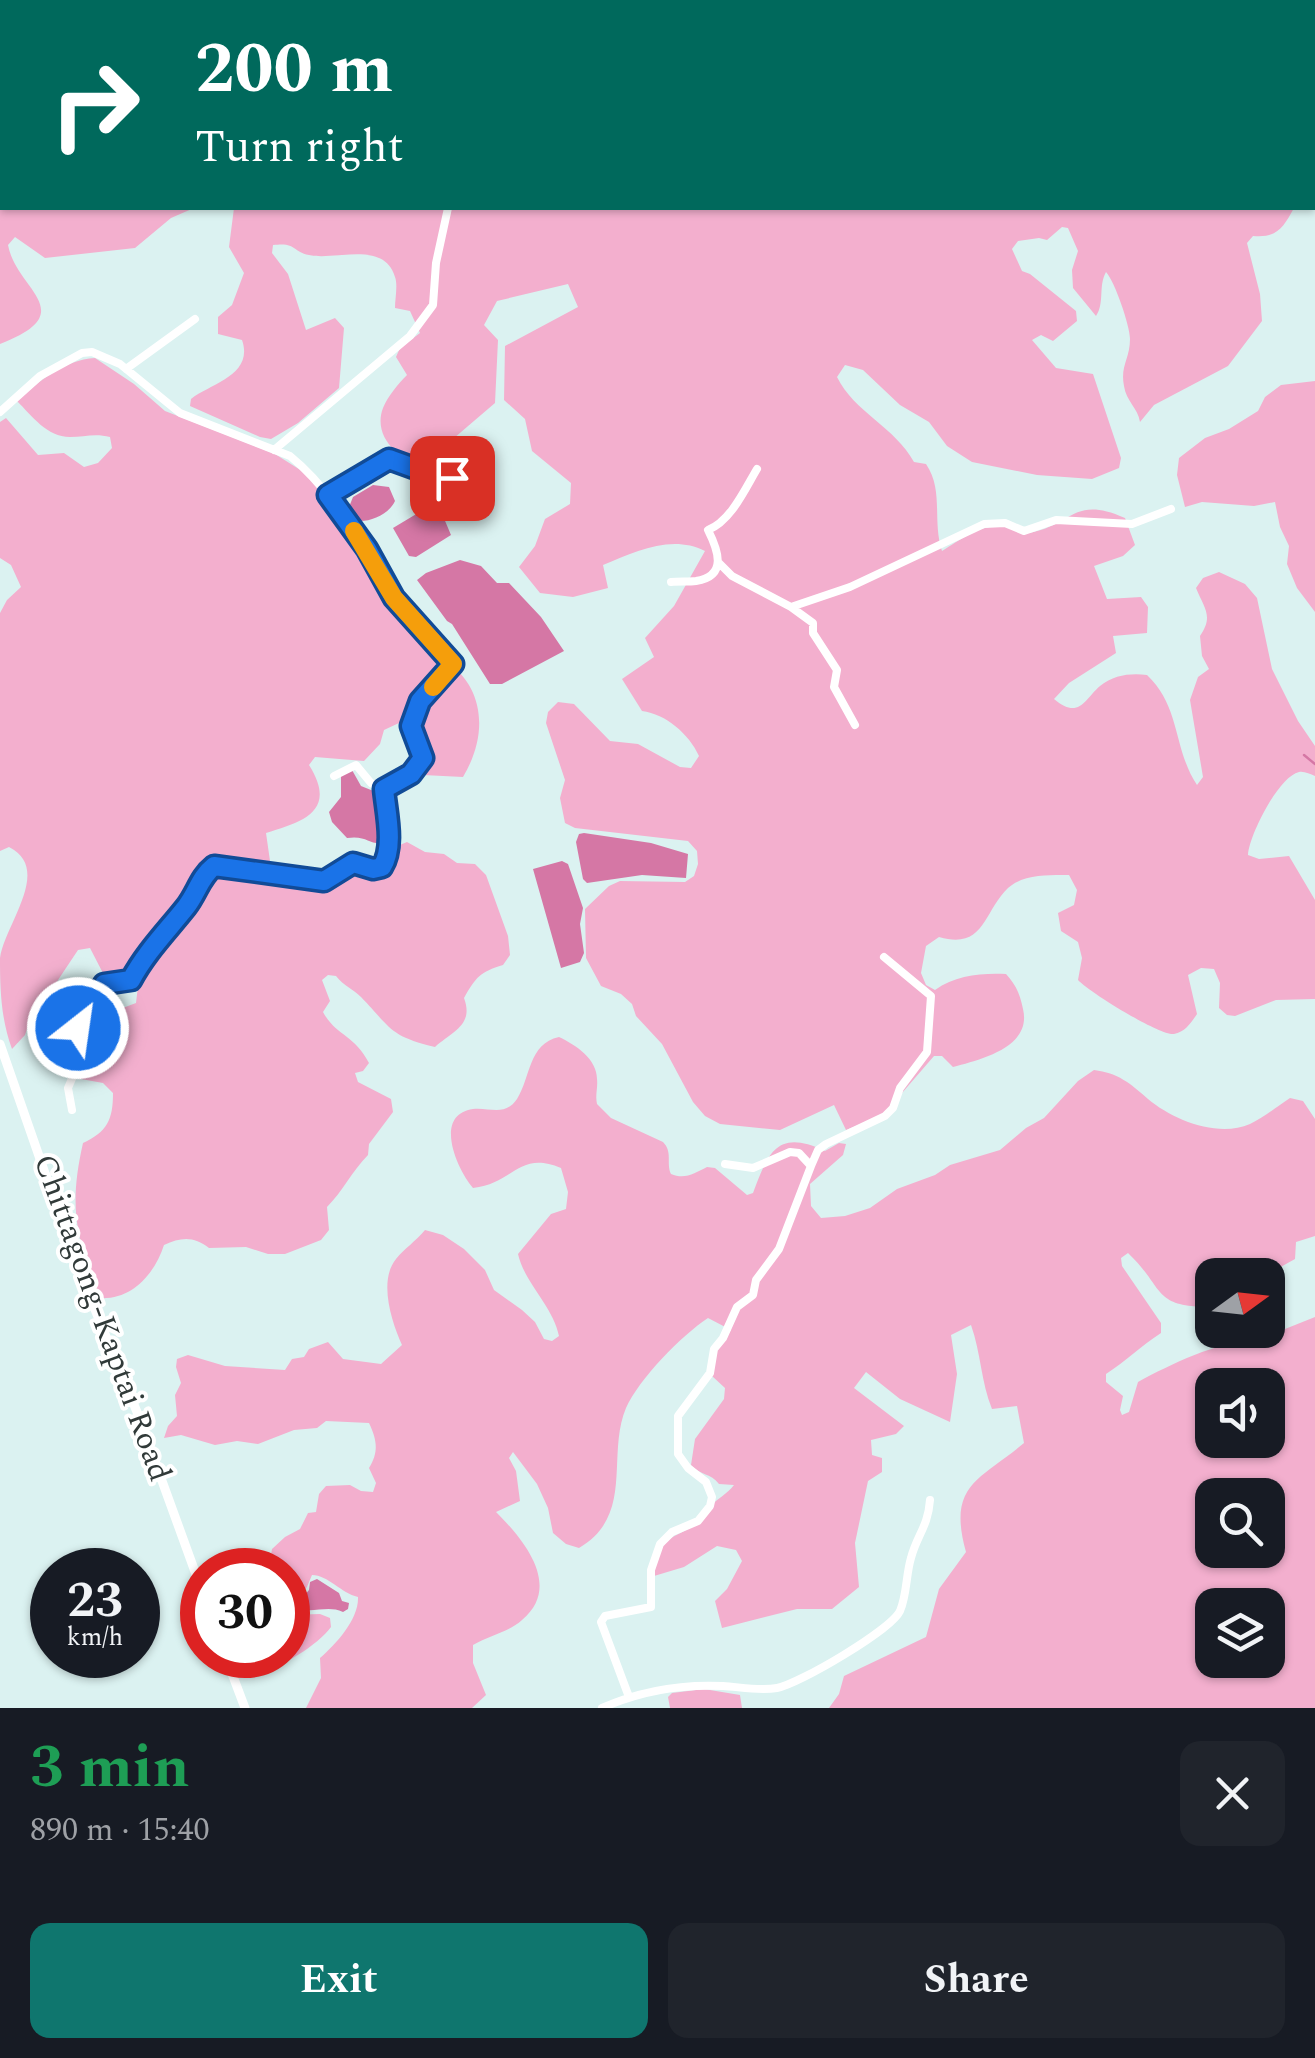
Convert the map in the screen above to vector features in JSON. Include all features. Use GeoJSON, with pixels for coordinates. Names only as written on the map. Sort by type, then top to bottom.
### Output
{"type":"FeatureCollection","features":[{"type":"Feature","properties":{"kind":"main road","name":"Chittagong-Kaptai Road"},"geometry":{"type":"LineString","coordinates":[[0,1044],[78,1268],[137,1412],[186,1548]]}},
{"type":"Feature","properties":{"kind":"main road"},"geometry":{"type":"LineString","coordinates":[[234,1678],[245,1708]]}},
{"type":"Feature","properties":{"kind":"street"},"geometry":{"type":"LineString","coordinates":[[274,450],[410,336],[428,313],[433,306],[436,263],[448,210]]}},
{"type":"Feature","properties":{"kind":"street"},"geometry":{"type":"LineString","coordinates":[[126,369],[195,318]]}},
{"type":"Feature","properties":{"kind":"street"},"geometry":{"type":"LineString","coordinates":[[0,412],[40,376],[82,353],[100,354],[126,369],[180,413],[290,456],[304,468],[367,549],[394,598],[453,664],[420,701],[411,726],[423,758],[411,774],[384,789]]}},
{"type":"Feature","properties":{"kind":"street"},"geometry":{"type":"LineString","coordinates":[[328,495],[389,459],[452,478],[465,476],[483,459]]}},
{"type":"Feature","properties":{"kind":"street"},"geometry":{"type":"LineString","coordinates":[[671,582],[709,576],[719,563],[719,551],[708,530],[730,512],[757,468]]}},
{"type":"Feature","properties":{"kind":"street"},"geometry":{"type":"LineString","coordinates":[[791,607],[850,587],[984,524],[1004,523],[1024,531],[1056,520],[1132,524],[1171,509]]}},
{"type":"Feature","properties":{"kind":"street"},"geometry":{"type":"LineString","coordinates":[[719,563],[732,576],[813,623],[812,633],[837,670],[834,686],[855,726]]}},
{"type":"Feature","properties":{"kind":"street"},"geometry":{"type":"LineString","coordinates":[[334,776],[356,765],[371,783],[384,789]]}},
{"type":"Feature","properties":{"kind":"street"},"geometry":{"type":"LineString","coordinates":[[72,1110],[68,1088],[81,1064],[78,1028],[86,1010],[104,984],[131,980],[210,869],[214,866],[278,872],[324,881],[353,863],[373,869],[382,867],[387,859],[388,835],[384,789]]}},
{"type":"Feature","properties":{"kind":"street"},"geometry":{"type":"LineString","coordinates":[[629,1698],[601,1622],[605,1616],[651,1607],[651,1570],[660,1544],[672,1532],[698,1521],[710,1506],[710,1489],[678,1454],[678,1416],[710,1373],[714,1348],[737,1308],[752,1296],[756,1280],[779,1249],[818,1150],[894,1108],[905,1080],[927,1052],[931,996],[884,957]]}},
{"type":"Feature","properties":{"kind":"street"},"geometry":{"type":"LineString","coordinates":[[725,1164],[753,1168],[790,1152],[799,1153],[812,1166]]}},
{"type":"Feature","properties":{"kind":"street"},"geometry":{"type":"LineString","coordinates":[[602,1708],[629,1698],[691,1686],[776,1688],[801,1681],[867,1640],[899,1613],[912,1551],[928,1521],[930,1500]]}},
{"type":"Feature","properties":{"kind":"shaded area"},"geometry":{"type":"Polygon","coordinates":[[[0,210],[189,210],[171,218],[135,248],[45,258],[15,237],[8,245],[13,261],[41,310],[37,321],[25,332],[0,344],[0,210]]]}},
{"type":"Feature","properties":{"kind":"shaded area"},"geometry":{"type":"Polygon","coordinates":[[[234,210],[1293,210],[1278,230],[1253,236],[1247,243],[1260,294],[1262,321],[1228,366],[1154,405],[1140,422],[1125,391],[1124,368],[1130,339],[1110,277],[1106,272],[1096,316],[1073,288],[1072,270],[1078,251],[1068,228],[1062,227],[1047,240],[1018,241],[1012,249],[1022,271],[1076,311],[1077,321],[1053,341],[1041,335],[1032,340],[1056,368],[1093,374],[1121,458],[1119,468],[1092,479],[1037,475],[972,462],[947,446],[929,422],[900,405],[863,370],[845,365],[837,377],[914,462],[926,464],[935,484],[942,551],[990,527],[1029,533],[1094,510],[1125,518],[1135,545],[1123,556],[1094,566],[1107,599],[1141,597],[1148,607],[1147,633],[1113,636],[1116,653],[1069,683],[1054,699],[1075,708],[1111,679],[1147,675],[1166,701],[1197,785],[1203,777],[1190,700],[1198,677],[1209,669],[1202,656],[1200,636],[1206,612],[1196,588],[1203,578],[1219,572],[1245,584],[1257,598],[1272,669],[1315,746],[1315,776],[1299,772],[1282,784],[1259,822],[1248,855],[1259,859],[1289,856],[1315,900],[1315,999],[1276,1000],[1235,1016],[1227,1015],[1219,1008],[1220,983],[1214,969],[1201,968],[1188,975],[1197,1014],[1185,1029],[1166,1033],[1110,1003],[1078,980],[1082,958],[1078,942],[1061,931],[1058,913],[1074,905],[1077,890],[1069,875],[1029,878],[1008,888],[974,934],[954,940],[939,937],[926,946],[921,973],[926,985],[935,990],[969,976],[1006,974],[1023,1009],[1024,1022],[1012,1042],[990,1055],[953,1067],[942,1056],[934,1056],[883,1115],[846,1130],[834,1105],[780,1130],[720,1124],[705,1116],[693,1102],[662,1044],[636,1016],[632,1004],[621,994],[601,986],[586,958],[585,909],[620,881],[685,882],[694,876],[697,851],[688,841],[575,828],[565,823],[560,798],[565,780],[546,723],[548,712],[558,702],[574,704],[610,741],[638,744],[680,767],[691,768],[699,756],[689,740],[668,721],[642,711],[622,679],[654,657],[645,638],[674,606],[705,551],[679,544],[640,550],[603,565],[608,588],[573,597],[540,593],[519,567],[535,546],[545,519],[570,504],[571,483],[532,451],[525,419],[504,400],[505,346],[578,307],[568,284],[497,301],[484,325],[498,340],[495,403],[426,462],[416,461],[391,446],[381,429],[381,419],[393,390],[407,375],[396,357],[400,348],[420,333],[410,311],[395,308],[396,280],[389,266],[370,255],[320,256],[273,245],[272,253],[288,274],[306,330],[335,318],[344,328],[339,388],[298,423],[271,439],[190,406],[191,399],[229,377],[242,362],[242,340],[218,334],[218,317],[232,305],[244,273],[229,247],[234,210]]]}},
{"type":"Feature","properties":{"kind":"shaded area"},"geometry":{"type":"Polygon","coordinates":[[[95,358],[165,411],[275,454],[302,471],[330,501],[445,660],[469,685],[475,699],[479,730],[463,777],[423,775],[429,749],[416,721],[384,730],[380,744],[364,761],[315,757],[309,765],[320,793],[318,804],[304,819],[266,833],[270,861],[236,860],[244,877],[285,885],[338,866],[377,877],[389,871],[395,847],[407,842],[425,852],[444,854],[457,863],[475,864],[486,875],[508,936],[510,955],[503,965],[476,980],[464,998],[464,1021],[435,1047],[399,1035],[336,976],[328,975],[322,980],[330,1001],[323,1012],[369,1063],[363,1071],[355,1073],[358,1082],[391,1099],[393,1112],[369,1144],[368,1155],[327,1207],[329,1230],[321,1240],[285,1254],[268,1254],[246,1247],[209,1248],[193,1240],[176,1240],[164,1245],[155,1266],[140,1283],[110,1298],[98,1298],[80,1239],[76,1187],[83,1143],[107,1124],[113,1093],[103,1083],[70,1077],[71,1058],[84,1004],[120,1009],[136,1003],[138,986],[125,977],[106,979],[90,948],[78,950],[56,983],[37,998],[25,1035],[12,1049],[5,1027],[0,958],[23,898],[27,869],[9,847],[0,851],[0,613],[21,587],[11,565],[0,558],[0,422],[6,418],[38,455],[64,453],[84,467],[98,463],[112,448],[110,437],[54,433],[17,401],[62,367],[95,358]]]}},
{"type":"Feature","properties":{"kind":"shaded area"},"geometry":{"type":"Polygon","coordinates":[[[1315,381],[1315,612],[1297,588],[1287,564],[1289,546],[1275,502],[1254,506],[1202,502],[1185,507],[1177,475],[1179,458],[1205,438],[1258,411],[1265,397],[1281,385],[1315,381]]]}},
{"type":"Feature","properties":{"kind":"shaded area"},"geometry":{"type":"Polygon","coordinates":[[[373,485],[389,487],[395,501],[379,516],[358,521],[349,507],[353,497],[373,485]]]}},
{"type":"Feature","properties":{"kind":"shaded area"},"geometry":{"type":"Polygon","coordinates":[[[433,504],[440,509],[451,535],[416,557],[409,556],[393,528],[433,504]]]}},
{"type":"Feature","properties":{"kind":"shaded area"},"geometry":{"type":"Polygon","coordinates":[[[460,560],[481,566],[497,583],[509,583],[541,617],[564,651],[502,684],[490,684],[452,624],[417,580],[460,560]]]}},
{"type":"Feature","properties":{"kind":"shaded area"},"geometry":{"type":"Polygon","coordinates":[[[352,770],[361,786],[381,794],[383,843],[347,838],[332,822],[329,812],[341,797],[341,776],[352,770]]]}},
{"type":"Feature","properties":{"kind":"shaded area"},"geometry":{"type":"Polygon","coordinates":[[[579,834],[651,843],[688,854],[686,878],[642,875],[587,883],[576,842],[579,834]]]}},
{"type":"Feature","properties":{"kind":"shaded area"},"geometry":{"type":"Polygon","coordinates":[[[562,861],[568,864],[583,908],[580,924],[584,953],[580,962],[561,968],[533,869],[562,861]]]}},
{"type":"Feature","properties":{"kind":"shaded area"},"geometry":{"type":"Polygon","coordinates":[[[559,1037],[589,1059],[596,1072],[597,1104],[611,1118],[663,1142],[671,1174],[676,1176],[715,1168],[747,1195],[753,1193],[769,1157],[785,1144],[795,1142],[825,1151],[839,1143],[846,1144],[843,1155],[810,1184],[811,1206],[821,1218],[870,1208],[897,1189],[950,1165],[1000,1150],[1044,1118],[1078,1081],[1094,1070],[1123,1080],[1170,1114],[1210,1128],[1237,1128],[1290,1098],[1303,1101],[1315,1119],[1315,1236],[1296,1242],[1295,1259],[1285,1265],[1285,1258],[1195,1258],[1195,1306],[1178,1304],[1161,1294],[1128,1253],[1121,1258],[1122,1266],[1161,1323],[1161,1333],[1106,1374],[1106,1382],[1123,1396],[1122,1415],[1129,1412],[1138,1382],[1151,1375],[1214,1348],[1285,1348],[1285,1329],[1315,1317],[1315,1708],[829,1708],[839,1694],[844,1676],[926,1637],[939,1589],[966,1552],[961,1529],[964,1497],[981,1476],[1024,1443],[1017,1406],[992,1409],[971,1325],[951,1335],[957,1374],[950,1422],[900,1399],[866,1372],[854,1388],[904,1426],[896,1434],[871,1440],[872,1455],[882,1458],[882,1472],[868,1481],[855,1543],[859,1587],[832,1609],[797,1609],[722,1628],[715,1601],[727,1589],[742,1561],[736,1550],[717,1546],[684,1567],[654,1576],[663,1544],[693,1526],[734,1485],[719,1484],[691,1465],[695,1439],[724,1399],[725,1388],[712,1376],[716,1351],[731,1330],[708,1318],[662,1358],[632,1397],[621,1426],[613,1502],[596,1534],[579,1548],[566,1544],[553,1533],[548,1508],[537,1484],[513,1452],[509,1458],[516,1471],[520,1501],[496,1512],[527,1549],[539,1578],[539,1593],[534,1607],[517,1624],[473,1645],[473,1663],[486,1695],[472,1708],[306,1708],[321,1678],[320,1658],[351,1622],[358,1597],[324,1578],[312,1575],[310,1580],[310,1548],[273,1548],[300,1529],[308,1513],[316,1512],[319,1494],[326,1486],[350,1485],[373,1492],[376,1483],[369,1468],[376,1446],[372,1429],[369,1423],[326,1421],[317,1428],[294,1430],[258,1444],[237,1441],[215,1445],[181,1435],[164,1438],[177,1416],[175,1395],[181,1383],[177,1359],[188,1355],[225,1366],[285,1370],[292,1359],[304,1357],[309,1349],[328,1342],[343,1359],[381,1364],[402,1345],[388,1302],[391,1268],[425,1230],[443,1235],[464,1249],[485,1270],[494,1290],[535,1322],[544,1339],[552,1341],[559,1336],[518,1254],[551,1214],[566,1209],[568,1192],[561,1168],[525,1165],[498,1181],[473,1188],[456,1157],[451,1132],[461,1113],[473,1109],[502,1110],[512,1105],[541,1047],[559,1037]]]}},
{"type":"Feature","properties":{"kind":"shaded area"},"geometry":{"type":"Polygon","coordinates":[[[317,1579],[339,1593],[342,1601],[349,1603],[348,1609],[310,1610],[310,1582],[317,1579]]]}},
{"type":"Feature","properties":{"kind":"shaded area"},"geometry":{"type":"Polygon","coordinates":[[[310,1614],[330,1618],[331,1627],[310,1647],[310,1614]]]}},
{"type":"Feature","properties":{"kind":"shaded area"},"geometry":{"type":"Polygon","coordinates":[[[704,1689],[740,1695],[742,1708],[670,1708],[668,1697],[672,1693],[704,1689]]]}},
{"type":"Feature","properties":{"kind":"waterway"},"geometry":{"type":"LineString","coordinates":[[1304,755],[1315,764]]}},
{"type":"Feature","properties":{"kind":"slow traffic"},"geometry":{"type":"LineString","coordinates":[[354,531],[394,598],[453,664],[433,687]]}},
{"type":"Feature","properties":{"kind":"route"},"geometry":{"type":"LineString","coordinates":[[78,1028],[104,984],[131,980],[165,928],[186,907],[203,876],[214,866],[324,881],[353,863],[373,869],[382,867],[387,859],[388,835],[384,789],[411,774],[423,758],[411,726],[420,701],[453,664],[394,598],[367,549],[328,495],[389,459],[452,478]]}}]}
